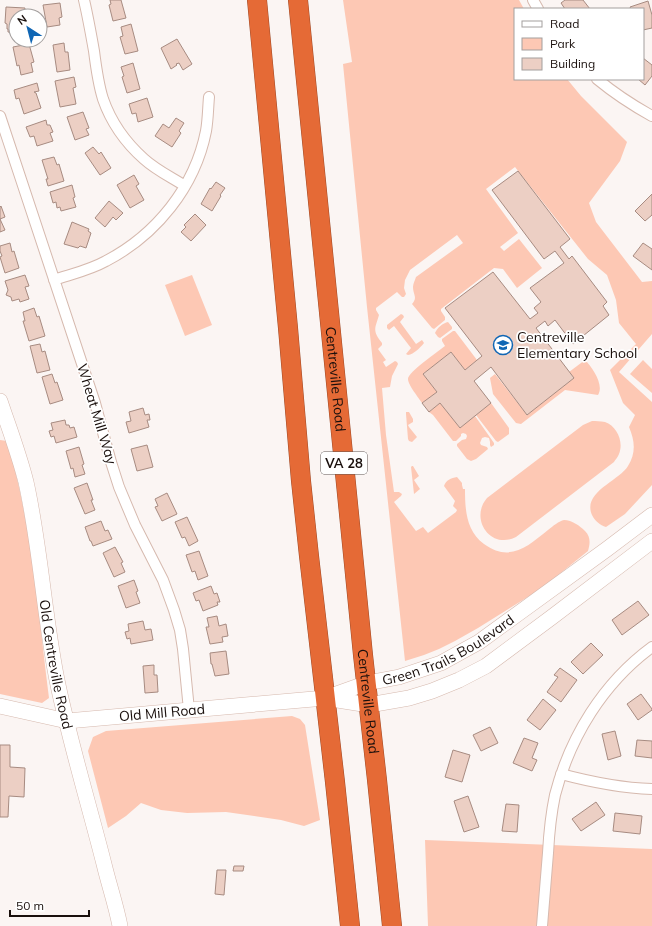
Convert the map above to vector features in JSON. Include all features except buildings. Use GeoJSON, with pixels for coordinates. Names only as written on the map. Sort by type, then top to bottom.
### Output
{"type":"FeatureCollection","features":[{"type":"Feature","properties":{"kind":"highway","name":"VA 28"},"geometry":{"type":"LineString","coordinates":[[257,0],[302,488],[325,698],[336,782],[350,926]]}},
{"type":"Feature","properties":{"kind":"highway","name":"Centreville Road"},"geometry":{"type":"LineString","coordinates":[[298,0],[366,683],[392,926]]}},
{"type":"Feature","properties":{"kind":"street"},"geometry":{"type":"LineString","coordinates":[[84,0],[99,83],[113,122],[121,134],[145,160],[185,186]]}},
{"type":"Feature","properties":{"kind":"street"},"geometry":{"type":"LineString","coordinates":[[598,80],[613,92],[652,116]]}},
{"type":"Feature","properties":{"kind":"street"},"geometry":{"type":"LineString","coordinates":[[54,280],[89,269],[115,256],[134,244],[165,215],[185,186],[197,162],[206,130],[209,97]]}},
{"type":"Feature","properties":{"kind":"street","name":"Wheat Mill Way"},"geometry":{"type":"LineString","coordinates":[[0,116],[4,139],[54,280],[95,403],[119,487],[135,525],[163,580],[174,610],[180,630],[183,649],[189,710]]}},
{"type":"Feature","properties":{"kind":"street","name":"Old Centreville Road"},"geometry":{"type":"LineString","coordinates":[[0,401],[26,482],[39,556],[54,664],[74,753],[120,926]]}},
{"type":"Feature","properties":{"kind":"street","name":"Green Trails Boulevard"},"geometry":{"type":"LineString","coordinates":[[325,698],[366,683],[399,677],[441,663],[479,642],[652,515]]}},
{"type":"Feature","properties":{"kind":"street","name":"Green Trails Boulevard"},"geometry":{"type":"LineString","coordinates":[[325,698],[369,705],[409,698],[432,691],[459,680],[486,666],[652,541]]}},
{"type":"Feature","properties":{"kind":"street"},"geometry":{"type":"LineString","coordinates":[[542,926],[550,833],[555,797],[561,774],[571,747],[598,701],[628,667],[652,647]]}},
{"type":"Feature","properties":{"kind":"street","name":"Old Mill Road"},"geometry":{"type":"LineString","coordinates":[[0,706],[67,721],[325,698]]}},
{"type":"Feature","properties":{"kind":"street"},"geometry":{"type":"LineString","coordinates":[[561,774],[628,788],[652,789]]}},
{"type":"Feature","properties":{"kind":"green space"},"geometry":{"type":"Polygon","coordinates":[[[343,0],[519,0],[523,8],[514,8],[514,80],[568,80],[581,96],[627,142],[620,161],[589,203],[596,222],[642,282],[652,281],[652,334],[619,372],[652,402],[652,485],[625,514],[606,527],[595,519],[592,515],[590,507],[592,500],[597,493],[617,477],[631,461],[634,447],[629,427],[635,415],[623,403],[610,370],[636,344],[619,323],[616,300],[607,275],[588,259],[515,167],[486,189],[518,233],[500,247],[504,251],[519,239],[542,268],[517,288],[503,269],[494,268],[441,309],[445,320],[434,329],[412,304],[415,298],[413,285],[416,277],[463,243],[457,235],[410,270],[405,280],[404,288],[406,294],[404,297],[397,292],[376,308],[379,315],[375,329],[382,343],[378,349],[386,360],[383,362],[386,367],[395,361],[398,364],[392,376],[390,387],[382,388],[386,435],[394,492],[399,492],[402,494],[394,502],[416,531],[423,527],[428,533],[456,512],[457,510],[453,506],[455,501],[444,486],[446,482],[457,477],[462,483],[463,489],[465,489],[466,512],[473,533],[478,539],[493,550],[510,552],[518,550],[533,542],[560,521],[564,520],[573,522],[581,527],[587,533],[590,541],[588,551],[542,588],[455,641],[424,655],[405,661],[367,307],[343,64],[352,62],[343,0]]]}},
{"type":"Feature","properties":{"kind":"green space"},"geometry":{"type":"Polygon","coordinates":[[[192,275],[212,325],[185,336],[165,285],[192,275]]]}},
{"type":"Feature","properties":{"kind":"green space"},"geometry":{"type":"Polygon","coordinates":[[[401,314],[404,317],[400,322],[416,344],[422,340],[424,343],[415,352],[408,355],[406,354],[411,348],[394,326],[389,330],[387,328],[387,325],[401,314]]]}},
{"type":"Feature","properties":{"kind":"green space"},"geometry":{"type":"Polygon","coordinates":[[[448,322],[452,329],[440,338],[438,337],[435,333],[436,331],[448,322]]]}},
{"type":"Feature","properties":{"kind":"green space"},"geometry":{"type":"Polygon","coordinates":[[[455,331],[477,360],[465,370],[451,352],[423,374],[437,392],[422,403],[408,382],[409,376],[445,346],[442,339],[455,331]]]}},
{"type":"Feature","properties":{"kind":"green space"},"geometry":{"type":"Polygon","coordinates":[[[585,360],[594,371],[598,380],[600,389],[598,395],[565,390],[521,424],[516,423],[493,394],[490,378],[495,374],[527,415],[574,378],[569,372],[585,360]]]}},
{"type":"Feature","properties":{"kind":"green space"},"geometry":{"type":"Polygon","coordinates":[[[643,360],[652,369],[652,393],[630,374],[643,360]]]}},
{"type":"Feature","properties":{"kind":"green space"},"geometry":{"type":"Polygon","coordinates":[[[440,403],[460,428],[475,416],[494,445],[491,447],[489,438],[482,438],[480,443],[481,445],[487,447],[488,449],[476,459],[471,461],[467,459],[457,446],[457,444],[462,440],[466,439],[466,434],[461,434],[456,441],[453,441],[429,412],[440,403]]]}},
{"type":"Feature","properties":{"kind":"green space"},"geometry":{"type":"Polygon","coordinates":[[[491,403],[509,428],[509,434],[498,442],[476,415],[491,403]]]}},
{"type":"Feature","properties":{"kind":"green space"},"geometry":{"type":"Polygon","coordinates":[[[406,412],[409,412],[413,419],[413,422],[408,425],[417,437],[412,442],[408,439],[406,412]]]}},
{"type":"Feature","properties":{"kind":"green space"},"geometry":{"type":"Polygon","coordinates":[[[592,421],[605,422],[616,431],[621,444],[619,455],[614,462],[516,537],[507,540],[498,539],[491,536],[485,530],[480,515],[482,506],[487,498],[583,425],[592,421]]]}},
{"type":"Feature","properties":{"kind":"green space"},"geometry":{"type":"Polygon","coordinates":[[[0,440],[7,441],[23,504],[33,568],[49,698],[42,703],[0,694],[0,440]]]}},
{"type":"Feature","properties":{"kind":"green space"},"geometry":{"type":"Polygon","coordinates":[[[412,466],[419,476],[414,480],[420,489],[414,494],[411,467],[412,466]]]}},
{"type":"Feature","properties":{"kind":"green space"},"geometry":{"type":"Polygon","coordinates":[[[292,716],[300,719],[305,725],[320,820],[304,826],[281,820],[226,812],[187,813],[161,810],[141,803],[126,816],[108,828],[88,751],[93,737],[106,731],[292,716]]]}},
{"type":"Feature","properties":{"kind":"green space"},"geometry":{"type":"Polygon","coordinates":[[[425,840],[652,849],[652,926],[428,926],[425,840]]]}},
{"type":"Feature","properties":{"kind":"place","name":"Centreville Elementary School"},"geometry":{"type":"Point","coordinates":[503,345]}}]}
